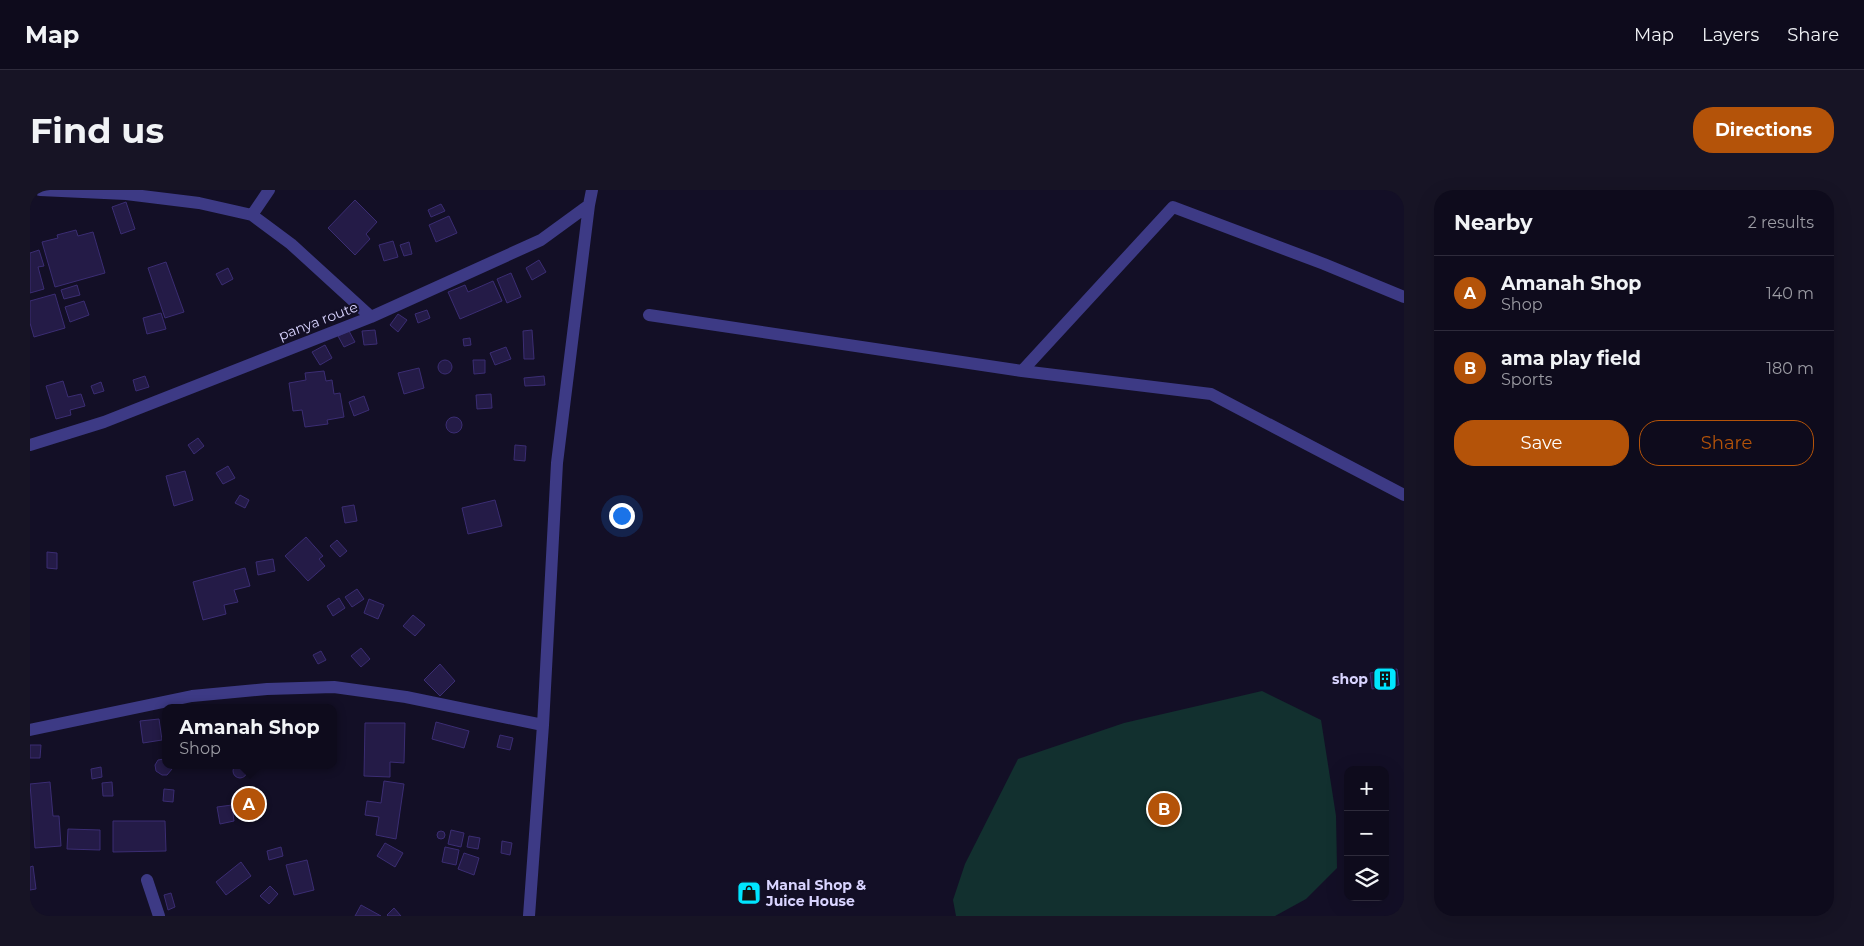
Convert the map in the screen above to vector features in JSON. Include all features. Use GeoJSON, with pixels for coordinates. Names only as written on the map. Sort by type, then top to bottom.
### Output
{"type":"FeatureCollection","features":[{"type":"Feature","properties":{"kind":"street"},"geometry":{"type":"LineString","coordinates":[[40,190],[126,194],[199,203],[252,215],[291,244],[371,317]]}},
{"type":"Feature","properties":{"kind":"street"},"geometry":{"type":"LineString","coordinates":[[252,215],[269,190]]}},
{"type":"Feature","properties":{"kind":"street"},"geometry":{"type":"LineString","coordinates":[[529,916],[543,725],[557,463],[592,190]]}},
{"type":"Feature","properties":{"kind":"street","name":"panya route"},"geometry":{"type":"LineString","coordinates":[[30,445],[104,422],[371,317],[541,240],[589,205]]}},
{"type":"Feature","properties":{"kind":"street"},"geometry":{"type":"LineString","coordinates":[[1022,371],[1173,207],[1324,264],[1404,298]]}},
{"type":"Feature","properties":{"kind":"street"},"geometry":{"type":"LineString","coordinates":[[649,315],[1022,371],[1211,394],[1404,495]]}},
{"type":"Feature","properties":{"kind":"street"},"geometry":{"type":"LineString","coordinates":[[30,730],[192,696],[267,689],[334,687],[406,697],[543,725]]}},
{"type":"Feature","properties":{"kind":"street"},"geometry":{"type":"LineString","coordinates":[[147,880],[159,916]]}},
{"type":"Feature","properties":{"kind":"green space"},"geometry":{"type":"Polygon","coordinates":[[[1262,691],[1321,720],[1336,816],[1337,868],[1306,899],[1275,916],[956,916],[953,900],[965,864],[1018,759],[1124,723],[1262,691]]]}},
{"type":"Feature","properties":{"kind":"building"},"geometry":{"type":"Polygon","coordinates":[[[355,200],[377,222],[366,234],[370,239],[355,255],[328,228],[355,200]]]}},
{"type":"Feature","properties":{"kind":"building"},"geometry":{"type":"Polygon","coordinates":[[[126,202],[135,229],[121,234],[112,207],[126,202]]]}},
{"type":"Feature","properties":{"kind":"building"},"geometry":{"type":"Polygon","coordinates":[[[441,204],[445,211],[431,217],[428,210],[441,204]]]}},
{"type":"Feature","properties":{"kind":"building"},"geometry":{"type":"Polygon","coordinates":[[[449,216],[457,233],[436,242],[429,225],[449,216]]]}},
{"type":"Feature","properties":{"kind":"building"},"geometry":{"type":"Polygon","coordinates":[[[76,230],[78,236],[93,232],[105,273],[55,287],[42,242],[58,238],[57,235],[76,230]]]}},
{"type":"Feature","properties":{"kind":"building"},"geometry":{"type":"Polygon","coordinates":[[[393,241],[398,257],[384,261],[379,245],[393,241]]]}},
{"type":"Feature","properties":{"kind":"building"},"geometry":{"type":"Polygon","coordinates":[[[409,242],[412,254],[404,256],[400,245],[409,242]]]}},
{"type":"Feature","properties":{"kind":"building"},"geometry":{"type":"Polygon","coordinates":[[[39,250],[44,266],[38,267],[44,289],[30,293],[30,253],[39,250]]]}},
{"type":"Feature","properties":{"kind":"building"},"geometry":{"type":"Polygon","coordinates":[[[539,260],[546,272],[532,280],[526,268],[539,260]]]}},
{"type":"Feature","properties":{"kind":"building"},"geometry":{"type":"Polygon","coordinates":[[[166,262],[184,312],[165,318],[148,268],[166,262]]]}},
{"type":"Feature","properties":{"kind":"building"},"geometry":{"type":"Polygon","coordinates":[[[228,268],[233,279],[222,285],[216,274],[228,268]]]}},
{"type":"Feature","properties":{"kind":"building"},"geometry":{"type":"Polygon","coordinates":[[[511,273],[521,297],[507,303],[497,279],[511,273]]]}},
{"type":"Feature","properties":{"kind":"building"},"geometry":{"type":"Polygon","coordinates":[[[493,281],[502,301],[460,319],[448,292],[465,285],[468,292],[493,281]]]}},
{"type":"Feature","properties":{"kind":"building"},"geometry":{"type":"Polygon","coordinates":[[[77,285],[80,295],[64,299],[61,290],[77,285]]]}},
{"type":"Feature","properties":{"kind":"building"},"geometry":{"type":"Polygon","coordinates":[[[55,294],[65,328],[34,337],[30,323],[30,301],[55,294]]]}},
{"type":"Feature","properties":{"kind":"building"},"geometry":{"type":"Polygon","coordinates":[[[84,301],[89,315],[70,322],[65,307],[84,301]]]}},
{"type":"Feature","properties":{"kind":"building"},"geometry":{"type":"Polygon","coordinates":[[[427,310],[430,318],[418,323],[415,314],[427,310]]]}},
{"type":"Feature","properties":{"kind":"building"},"geometry":{"type":"Polygon","coordinates":[[[161,313],[166,329],[147,334],[143,318],[161,313]]]}},
{"type":"Feature","properties":{"kind":"building"},"geometry":{"type":"Polygon","coordinates":[[[398,314],[407,320],[398,332],[390,325],[398,314]]]}},
{"type":"Feature","properties":{"kind":"building"},"geometry":{"type":"Polygon","coordinates":[[[375,330],[377,344],[364,345],[362,331],[375,330]]]}},
{"type":"Feature","properties":{"kind":"building"},"geometry":{"type":"Polygon","coordinates":[[[532,330],[534,359],[524,359],[523,331],[532,330]]]}},
{"type":"Feature","properties":{"kind":"building"},"geometry":{"type":"Polygon","coordinates":[[[349,331],[355,342],[344,347],[338,336],[349,331]]]}},
{"type":"Feature","properties":{"kind":"building"},"geometry":{"type":"Polygon","coordinates":[[[470,338],[471,345],[464,346],[463,339],[470,338]]]}},
{"type":"Feature","properties":{"kind":"building"},"geometry":{"type":"Polygon","coordinates":[[[325,345],[332,358],[320,365],[312,352],[325,345]]]}},
{"type":"Feature","properties":{"kind":"building"},"geometry":{"type":"Polygon","coordinates":[[[506,347],[511,359],[495,365],[490,353],[506,347]]]}},
{"type":"Feature","properties":{"kind":"building"},"geometry":{"type":"Polygon","coordinates":[[[442,360],[448,360],[452,367],[448,374],[442,374],[438,370],[438,364],[442,360]]]}},
{"type":"Feature","properties":{"kind":"building"},"geometry":{"type":"Polygon","coordinates":[[[473,360],[485,360],[485,373],[474,374],[473,360]]]}},
{"type":"Feature","properties":{"kind":"building"},"geometry":{"type":"Polygon","coordinates":[[[419,368],[424,388],[404,394],[398,373],[419,368]]]}},
{"type":"Feature","properties":{"kind":"building"},"geometry":{"type":"Polygon","coordinates":[[[324,371],[326,381],[332,380],[334,394],[340,393],[344,417],[327,420],[328,424],[305,427],[302,410],[293,411],[289,383],[306,380],[305,373],[324,371]]]}},
{"type":"Feature","properties":{"kind":"building"},"geometry":{"type":"Polygon","coordinates":[[[145,376],[149,387],[136,391],[133,380],[145,376]]]}},
{"type":"Feature","properties":{"kind":"building"},"geometry":{"type":"Polygon","coordinates":[[[544,376],[545,385],[525,386],[524,378],[544,376]]]}},
{"type":"Feature","properties":{"kind":"building"},"geometry":{"type":"Polygon","coordinates":[[[63,381],[68,397],[81,394],[85,406],[70,410],[71,415],[56,419],[46,386],[63,381]]]}},
{"type":"Feature","properties":{"kind":"building"},"geometry":{"type":"Polygon","coordinates":[[[101,382],[104,391],[94,394],[91,386],[101,382]]]}},
{"type":"Feature","properties":{"kind":"building"},"geometry":{"type":"Polygon","coordinates":[[[491,394],[492,408],[477,409],[476,395],[491,394]]]}},
{"type":"Feature","properties":{"kind":"building"},"geometry":{"type":"Polygon","coordinates":[[[364,396],[369,410],[354,416],[349,402],[364,396]]]}},
{"type":"Feature","properties":{"kind":"building"},"geometry":{"type":"Polygon","coordinates":[[[454,417],[462,425],[454,433],[446,425],[454,417]]]}},
{"type":"Feature","properties":{"kind":"building"},"geometry":{"type":"Polygon","coordinates":[[[198,438],[204,446],[194,454],[188,445],[198,438]]]}},
{"type":"Feature","properties":{"kind":"building"},"geometry":{"type":"Polygon","coordinates":[[[515,445],[526,446],[525,461],[514,460],[515,445]]]}},
{"type":"Feature","properties":{"kind":"building"},"geometry":{"type":"Polygon","coordinates":[[[228,466],[235,478],[223,484],[216,473],[228,466]]]}},
{"type":"Feature","properties":{"kind":"building"},"geometry":{"type":"Polygon","coordinates":[[[185,471],[193,500],[174,506],[166,476],[185,471]]]}},
{"type":"Feature","properties":{"kind":"building"},"geometry":{"type":"Polygon","coordinates":[[[240,495],[249,500],[245,508],[235,503],[240,495]]]}},
{"type":"Feature","properties":{"kind":"building"},"geometry":{"type":"Polygon","coordinates":[[[495,500],[502,526],[468,534],[462,508],[495,500]]]}},
{"type":"Feature","properties":{"kind":"building"},"geometry":{"type":"Polygon","coordinates":[[[354,505],[357,521],[345,523],[342,507],[354,505]]]}},
{"type":"Feature","properties":{"kind":"building"},"geometry":{"type":"Polygon","coordinates":[[[306,537],[323,556],[319,559],[325,566],[308,581],[285,556],[306,537]]]}},
{"type":"Feature","properties":{"kind":"building"},"geometry":{"type":"Polygon","coordinates":[[[337,540],[347,551],[340,557],[330,546],[337,540]]]}},
{"type":"Feature","properties":{"kind":"building"},"geometry":{"type":"Polygon","coordinates":[[[47,552],[57,553],[57,569],[47,568],[47,552]]]}},
{"type":"Feature","properties":{"kind":"building"},"geometry":{"type":"Polygon","coordinates":[[[273,559],[275,571],[258,575],[256,562],[273,559]]]}},
{"type":"Feature","properties":{"kind":"building"},"geometry":{"type":"Polygon","coordinates":[[[245,568],[250,586],[234,590],[238,602],[224,605],[226,614],[203,620],[193,582],[245,568]]]}},
{"type":"Feature","properties":{"kind":"building"},"geometry":{"type":"Polygon","coordinates":[[[357,589],[364,599],[352,607],[345,597],[357,589]]]}},
{"type":"Feature","properties":{"kind":"building"},"geometry":{"type":"Polygon","coordinates":[[[339,598],[345,608],[333,616],[327,606],[339,598]]]}},
{"type":"Feature","properties":{"kind":"building"},"geometry":{"type":"Polygon","coordinates":[[[369,599],[384,605],[378,619],[364,613],[369,599]]]}},
{"type":"Feature","properties":{"kind":"building"},"geometry":{"type":"Polygon","coordinates":[[[413,615],[425,625],[415,636],[403,626],[413,615]]]}},
{"type":"Feature","properties":{"kind":"building"},"geometry":{"type":"Polygon","coordinates":[[[361,648],[370,659],[361,667],[351,656],[361,648]]]}},
{"type":"Feature","properties":{"kind":"building"},"geometry":{"type":"Polygon","coordinates":[[[321,651],[326,660],[318,664],[313,655],[321,651]]]}},
{"type":"Feature","properties":{"kind":"building"},"geometry":{"type":"Polygon","coordinates":[[[440,664],[455,681],[440,696],[424,680],[440,664]]]}},
{"type":"Feature","properties":{"kind":"building","name":"shop"},"geometry":{"type":"Polygon","coordinates":[[[1397,669],[1399,685],[1372,689],[1370,673],[1397,669]]]}},
{"type":"Feature","properties":{"kind":"building"},"geometry":{"type":"Polygon","coordinates":[[[159,719],[162,740],[143,743],[140,721],[159,719]]]}},
{"type":"Feature","properties":{"kind":"building"},"geometry":{"type":"Polygon","coordinates":[[[436,722],[469,731],[464,748],[432,739],[436,722]]]}},
{"type":"Feature","properties":{"kind":"building"},"geometry":{"type":"Polygon","coordinates":[[[365,723],[405,723],[404,763],[390,762],[390,777],[364,776],[365,723]]]}},
{"type":"Feature","properties":{"kind":"building"},"geometry":{"type":"Polygon","coordinates":[[[500,735],[513,738],[510,750],[497,747],[500,735]]]}},
{"type":"Feature","properties":{"kind":"building"},"geometry":{"type":"Polygon","coordinates":[[[30,745],[41,745],[40,758],[30,758],[30,745]]]}},
{"type":"Feature","properties":{"kind":"building"},"geometry":{"type":"Polygon","coordinates":[[[162,759],[162,769],[172,769],[167,775],[162,775],[156,771],[155,765],[158,760],[162,759]]]}},
{"type":"Feature","properties":{"kind":"building"},"geometry":{"type":"Polygon","coordinates":[[[101,767],[102,777],[92,779],[91,769],[101,767]]]}},
{"type":"Feature","properties":{"kind":"building"},"geometry":{"type":"Polygon","coordinates":[[[233,769],[247,769],[247,774],[243,778],[237,778],[233,774],[233,769]]]}},
{"type":"Feature","properties":{"kind":"building"},"geometry":{"type":"Polygon","coordinates":[[[384,781],[404,784],[396,839],[376,835],[379,817],[365,815],[367,801],[381,803],[384,781]]]}},
{"type":"Feature","properties":{"kind":"building"},"geometry":{"type":"Polygon","coordinates":[[[50,782],[53,816],[59,816],[61,846],[35,848],[30,784],[50,782]]]}},
{"type":"Feature","properties":{"kind":"building"},"geometry":{"type":"Polygon","coordinates":[[[112,782],[113,796],[103,796],[102,783],[112,782]]]}},
{"type":"Feature","properties":{"kind":"building"},"geometry":{"type":"Polygon","coordinates":[[[164,789],[174,790],[173,802],[163,801],[164,789]]]}},
{"type":"Feature","properties":{"kind":"building"},"geometry":{"type":"Polygon","coordinates":[[[232,805],[234,821],[220,824],[217,807],[232,805]]]}},
{"type":"Feature","properties":{"kind":"building"},"geometry":{"type":"Polygon","coordinates":[[[113,821],[165,821],[166,851],[113,852],[113,821]]]}},
{"type":"Feature","properties":{"kind":"building"},"geometry":{"type":"Polygon","coordinates":[[[68,829],[100,830],[100,850],[67,849],[68,829]]]}},
{"type":"Feature","properties":{"kind":"building"},"geometry":{"type":"Polygon","coordinates":[[[451,830],[464,833],[461,847],[448,844],[451,830]]]}},
{"type":"Feature","properties":{"kind":"building"},"geometry":{"type":"Polygon","coordinates":[[[441,831],[445,835],[441,839],[437,835],[441,831]]]}},
{"type":"Feature","properties":{"kind":"building"},"geometry":{"type":"Polygon","coordinates":[[[469,836],[480,838],[478,849],[467,847],[469,836]]]}},
{"type":"Feature","properties":{"kind":"building"},"geometry":{"type":"Polygon","coordinates":[[[502,841],[512,843],[510,855],[501,853],[502,841]]]}},
{"type":"Feature","properties":{"kind":"building"},"geometry":{"type":"Polygon","coordinates":[[[385,843],[403,853],[395,867],[377,856],[385,843]]]}},
{"type":"Feature","properties":{"kind":"building"},"geometry":{"type":"Polygon","coordinates":[[[281,847],[283,856],[269,860],[267,851],[281,847]]]}},
{"type":"Feature","properties":{"kind":"building"},"geometry":{"type":"Polygon","coordinates":[[[445,847],[459,850],[456,865],[442,862],[445,847]]]}},
{"type":"Feature","properties":{"kind":"building"},"geometry":{"type":"Polygon","coordinates":[[[464,853],[479,858],[474,875],[458,869],[464,853]]]}},
{"type":"Feature","properties":{"kind":"building"},"geometry":{"type":"Polygon","coordinates":[[[307,860],[314,890],[294,895],[286,865],[307,860]]]}},
{"type":"Feature","properties":{"kind":"building"},"geometry":{"type":"Polygon","coordinates":[[[241,862],[251,876],[226,895],[216,882],[241,862]]]}},
{"type":"Feature","properties":{"kind":"building"},"geometry":{"type":"Polygon","coordinates":[[[33,866],[36,889],[30,890],[30,867],[33,866]]]}},
{"type":"Feature","properties":{"kind":"building"},"geometry":{"type":"Polygon","coordinates":[[[270,886],[278,894],[269,904],[260,896],[270,886]]]}},
{"type":"Feature","properties":{"kind":"building"},"geometry":{"type":"Polygon","coordinates":[[[171,893],[175,907],[168,910],[164,895],[171,893]]]}},
{"type":"Feature","properties":{"kind":"building"},"geometry":{"type":"Polygon","coordinates":[[[361,905],[381,916],[355,916],[361,905]]]}},
{"type":"Feature","properties":{"kind":"building"},"geometry":{"type":"Polygon","coordinates":[[[394,908],[401,916],[387,915],[394,908]]]}},
{"type":"Feature","properties":{"kind":"place","name":"shop"},"geometry":{"type":"Point","coordinates":[1385,679]}},
{"type":"Feature","properties":{"kind":"place","name":"Amanah Shop"},"geometry":{"type":"Point","coordinates":[249,804]}},
{"type":"Feature","properties":{"kind":"place","name":"ama play field"},"geometry":{"type":"Point","coordinates":[1164,809]}},
{"type":"Feature","properties":{"kind":"place","name":"Manal Shop & Juice House"},"geometry":{"type":"Point","coordinates":[749,893]}}]}
